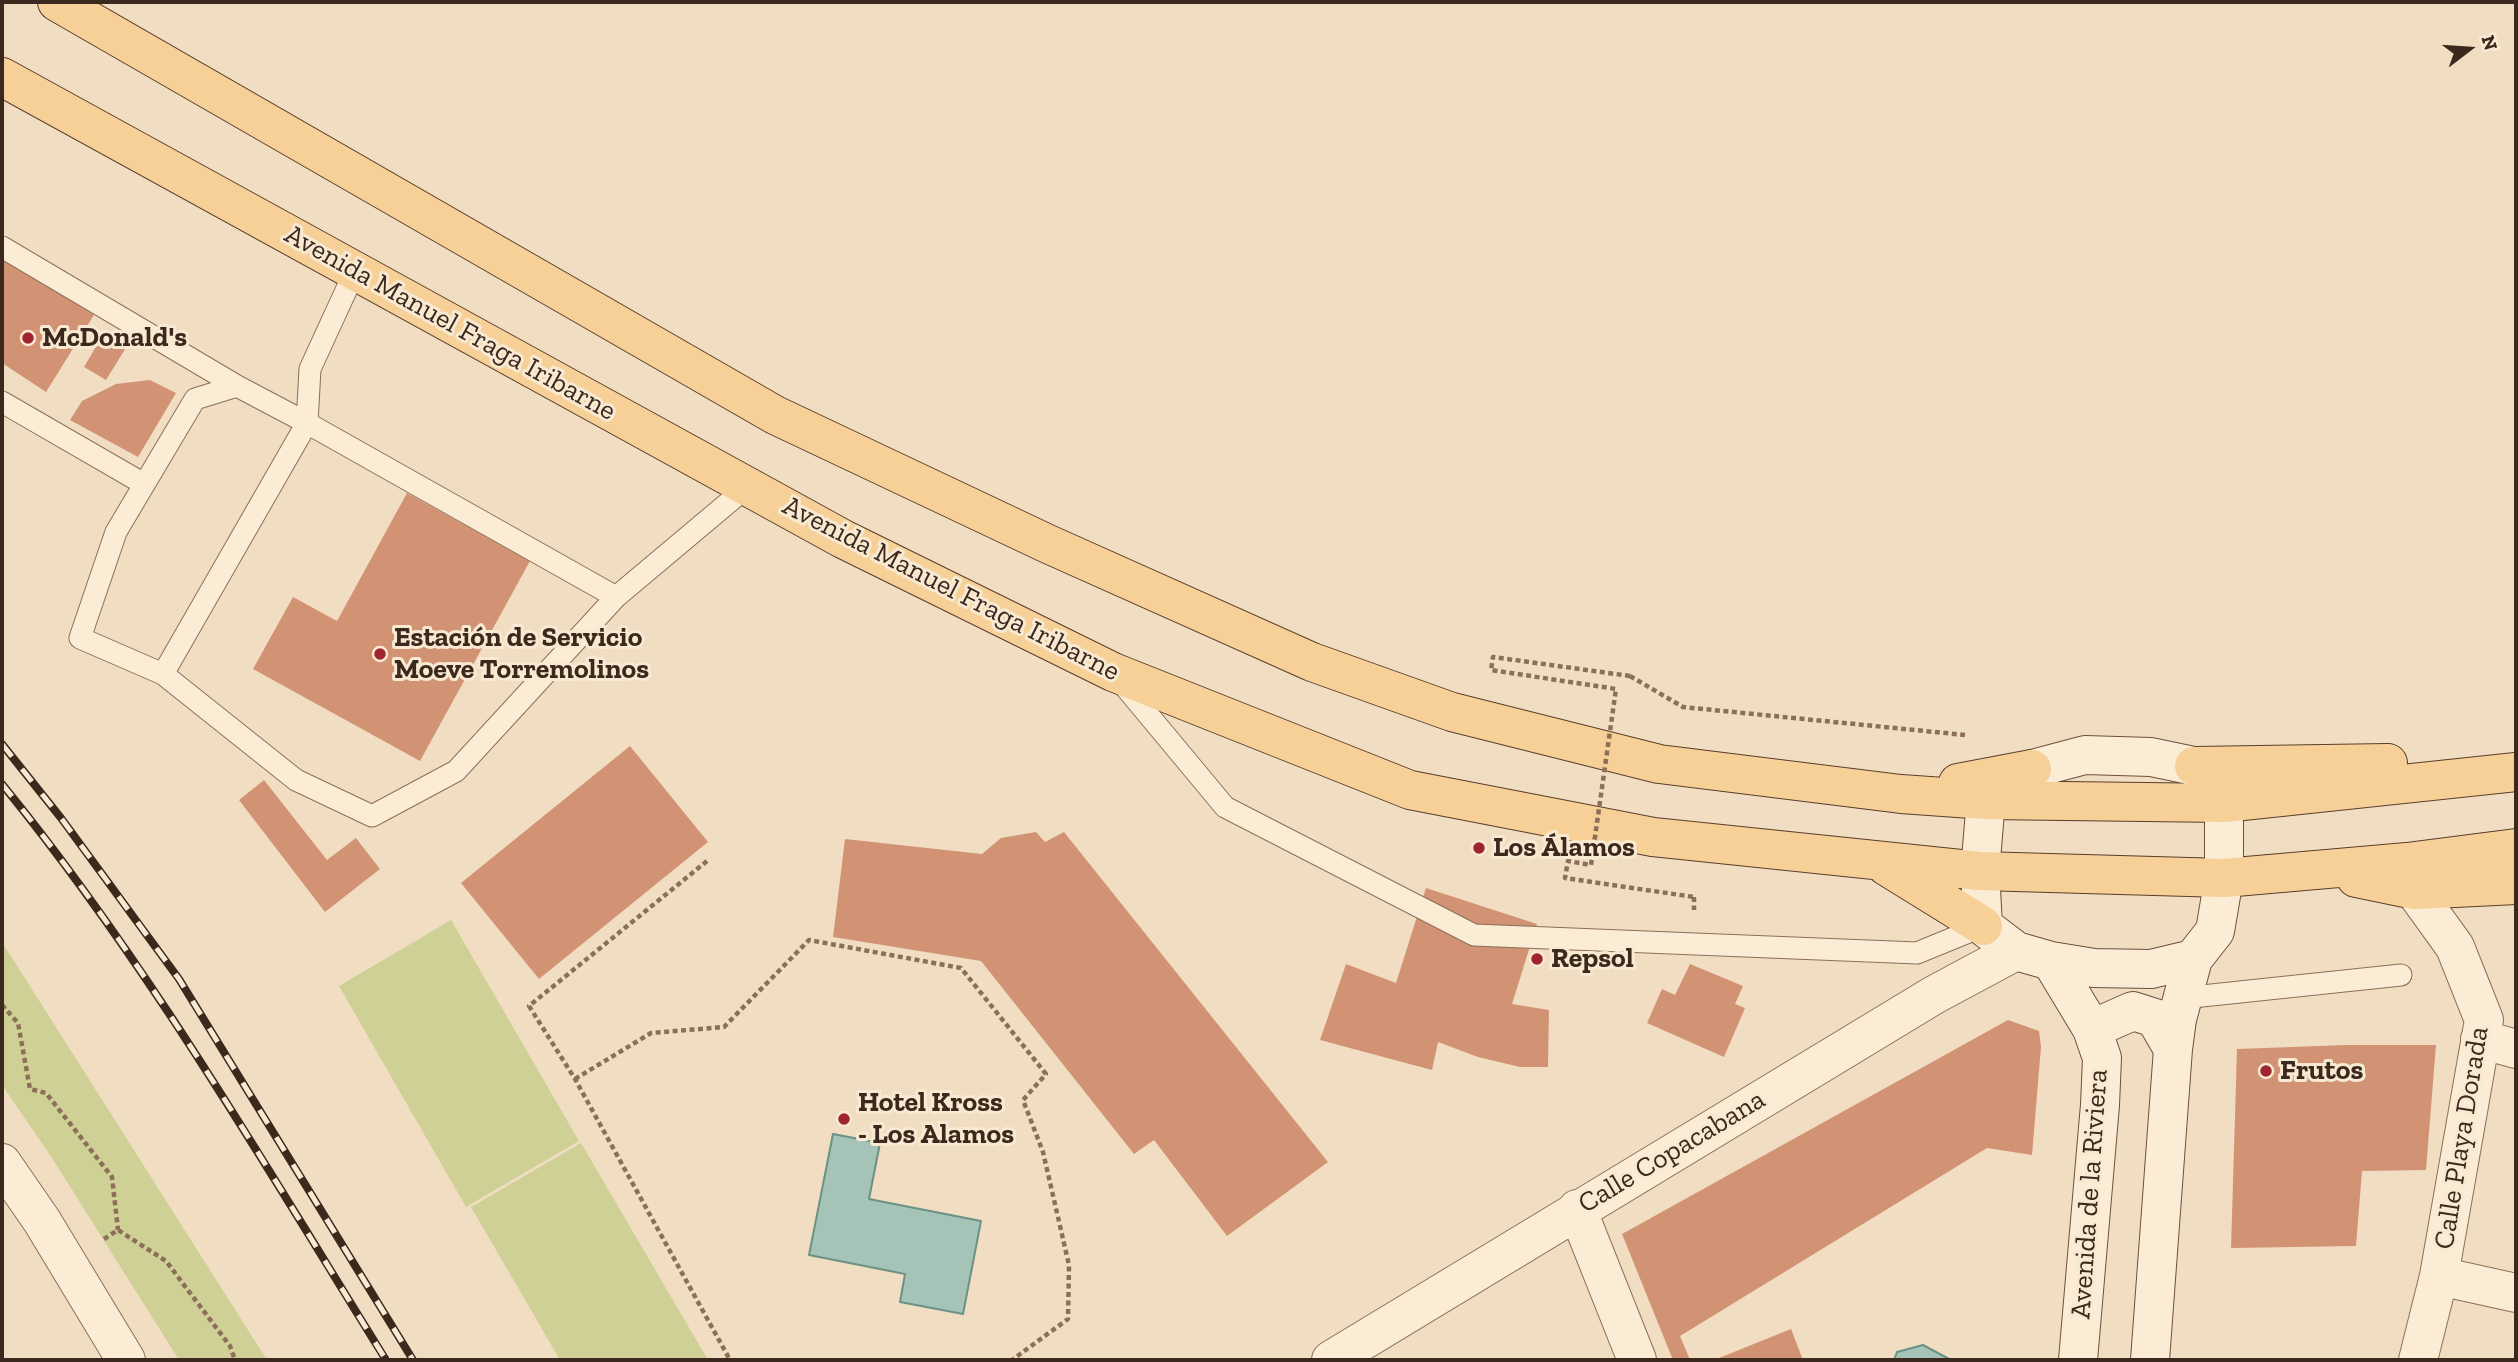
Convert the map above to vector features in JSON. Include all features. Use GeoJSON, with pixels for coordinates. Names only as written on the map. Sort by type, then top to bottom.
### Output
{"type":"FeatureCollection","features":[{"type":"Feature","properties":{"kind":"main road"},"geometry":{"type":"LineString","coordinates":[[57,2],[775,415],[1048,544],[1312,662],[1452,712],[1659,764],[1901,794],[1986,800],[2224,803],[2516,772]]}},
{"type":"Feature","properties":{"kind":"main road","name":"Avenida Manuel Fraga Iribarne"},"geometry":{"type":"LineString","coordinates":[[2,77],[843,539],[1113,672],[1410,790],[1653,838],[1980,871],[2224,878]]}},
{"type":"Feature","properties":{"kind":"main road"},"geometry":{"type":"LineString","coordinates":[[2194,766],[2516,761]]}},
{"type":"Feature","properties":{"kind":"main road"},"geometry":{"type":"LineString","coordinates":[[1901,794],[2032,769]]}},
{"type":"Feature","properties":{"kind":"main road"},"geometry":{"type":"LineString","coordinates":[[2224,878],[2319,871],[2516,848]]}},
{"type":"Feature","properties":{"kind":"main road"},"geometry":{"type":"LineString","coordinates":[[1878,861],[1983,926]]}},
{"type":"Feature","properties":{"kind":"main road"},"geometry":{"type":"LineString","coordinates":[[2319,871],[2413,890],[2516,885]]}},
{"type":"Feature","properties":{"kind":"street"},"geometry":{"type":"LineString","coordinates":[[2150,1360],[2173,1049],[2177,1019],[2193,959],[2215,931],[2224,878],[2224,803],[2194,766],[2151,757],[2085,755],[2032,769],[1986,800],[1980,871],[1983,926],[2034,956],[2094,968],[2151,969],[2193,959]]}},
{"type":"Feature","properties":{"kind":"street","name":"Calle Playa Dorada"},"geometry":{"type":"LineString","coordinates":[[2413,890],[2455,947],[2484,1020],[2439,1276],[2418,1360]]}},
{"type":"Feature","properties":{"kind":"street","name":"Avenida de la Riviera"},"geometry":{"type":"LineString","coordinates":[[2034,956],[2092,1029],[2102,1058],[2078,1360]]}},
{"type":"Feature","properties":{"kind":"street","name":"Calle Copacabana"},"geometry":{"type":"LineString","coordinates":[[1331,1360],[1934,995],[2034,956]]}},
{"type":"Feature","properties":{"kind":"street","name":"Avenida de la Riviera"},"geometry":{"type":"LineString","coordinates":[[2092,1029],[2133,1011],[2155,1018],[2173,1049]]}},
{"type":"Feature","properties":{"kind":"street"},"geometry":{"type":"LineString","coordinates":[[2480,1039],[2516,1049]]}},
{"type":"Feature","properties":{"kind":"street"},"geometry":{"type":"LineString","coordinates":[[2,1163],[126,1360]]}},
{"type":"Feature","properties":{"kind":"street"},"geometry":{"type":"LineString","coordinates":[[1577,1209],[1637,1360]]}},
{"type":"Feature","properties":{"kind":"street"},"geometry":{"type":"LineString","coordinates":[[2439,1276],[2516,1293]]}},
{"type":"Feature","properties":{"kind":"lane"},"geometry":{"type":"LineString","coordinates":[[2,247],[237,386],[616,597]]}},
{"type":"Feature","properties":{"kind":"lane"},"geometry":{"type":"LineString","coordinates":[[163,674],[307,423],[310,369],[355,271]]}},
{"type":"Feature","properties":{"kind":"lane"},"geometry":{"type":"LineString","coordinates":[[237,386],[195,399],[116,532],[80,638],[163,674],[296,780],[372,816],[456,771],[616,597],[747,486]]}},
{"type":"Feature","properties":{"kind":"lane"},"geometry":{"type":"LineString","coordinates":[[2,402],[144,484]]}},
{"type":"Feature","properties":{"kind":"lane"},"geometry":{"type":"LineString","coordinates":[[1113,672],[1224,807],[1474,935],[1917,953],[1983,926]]}},
{"type":"Feature","properties":{"kind":"lane"},"geometry":{"type":"LineString","coordinates":[[2183,998],[2401,975]]}},
{"type":"Feature","properties":{"kind":"path"},"geometry":{"type":"LineString","coordinates":[[1694,897],[1565,878],[1567,861],[1591,865],[1616,689],[1491,670],[1493,657],[1630,676],[1683,707],[1966,735]]}},
{"type":"Feature","properties":{"kind":"path"},"geometry":{"type":"LineString","coordinates":[[707,861],[530,1006],[575,1079],[730,1360]]}},
{"type":"Feature","properties":{"kind":"path"},"geometry":{"type":"LineString","coordinates":[[575,1079],[651,1033],[724,1027],[809,940],[961,968],[1046,1074],[1023,1100],[1043,1152],[1069,1265],[1068,1319],[1012,1360]]}},
{"type":"Feature","properties":{"kind":"path"},"geometry":{"type":"LineString","coordinates":[[2,1005],[19,1023],[30,1088],[46,1093],[112,1177],[118,1230]]}},
{"type":"Feature","properties":{"kind":"path"},"geometry":{"type":"LineString","coordinates":[[67,1264],[118,1230]]}},
{"type":"Feature","properties":{"kind":"path"},"geometry":{"type":"LineString","coordinates":[[118,1230],[166,1261],[230,1346],[235,1360]]}},
{"type":"Feature","properties":{"kind":"green space"},"geometry":{"type":"Polygon","coordinates":[[[451,920],[579,1141],[466,1207],[339,986],[451,920]]]}},
{"type":"Feature","properties":{"kind":"green space"},"geometry":{"type":"Polygon","coordinates":[[[2,942],[267,1360],[179,1360],[52,1158],[2,1085],[2,942]]]}},
{"type":"Feature","properties":{"kind":"green space"},"geometry":{"type":"Polygon","coordinates":[[[581,1143],[708,1360],[560,1360],[471,1207],[581,1143]]]}},
{"type":"Feature","properties":{"kind":"shaded area"},"geometry":{"type":"Polygon","coordinates":[[[833,1134],[880,1143],[869,1199],[981,1221],[963,1314],[900,1302],[905,1274],[809,1255],[833,1134]]]}},
{"type":"Feature","properties":{"kind":"shaded area"},"geometry":{"type":"Polygon","coordinates":[[[1923,1345],[1951,1360],[1894,1360],[1897,1352],[1923,1345]]]}},
{"type":"Feature","properties":{"kind":"building"},"geometry":{"type":"Polygon","coordinates":[[[2,257],[94,315],[46,392],[2,363],[2,257]]]}},
{"type":"Feature","properties":{"kind":"building"},"geometry":{"type":"Polygon","coordinates":[[[104,333],[127,346],[106,380],[84,367],[104,333]]]}},
{"type":"Feature","properties":{"kind":"building"},"geometry":{"type":"Polygon","coordinates":[[[150,380],[176,393],[138,457],[70,420],[82,401],[116,384],[150,380]]]}},
{"type":"Feature","properties":{"kind":"building"},"geometry":{"type":"Polygon","coordinates":[[[407,493],[530,561],[420,761],[253,669],[293,597],[337,621],[407,493]]]}},
{"type":"Feature","properties":{"kind":"building"},"geometry":{"type":"Polygon","coordinates":[[[630,746],[708,842],[539,979],[461,883],[630,746]]]}},
{"type":"Feature","properties":{"kind":"building"},"geometry":{"type":"Polygon","coordinates":[[[264,780],[327,860],[356,838],[380,869],[325,912],[239,800],[264,780]]]}},
{"type":"Feature","properties":{"kind":"building"},"geometry":{"type":"Polygon","coordinates":[[[1036,832],[1045,842],[1064,832],[1328,1162],[1227,1236],[1154,1140],[1134,1154],[981,961],[833,937],[845,839],[982,854],[1001,838],[1036,832]]]}},
{"type":"Feature","properties":{"kind":"building"},"geometry":{"type":"Polygon","coordinates":[[[1426,888],[1537,924],[1512,1004],[1549,1010],[1548,1067],[1520,1067],[1478,1057],[1438,1042],[1432,1070],[1320,1040],[1346,964],[1396,983],[1426,888]]]}},
{"type":"Feature","properties":{"kind":"building"},"geometry":{"type":"Polygon","coordinates":[[[1690,964],[1743,986],[1735,1004],[1745,1008],[1724,1057],[1647,1023],[1662,989],[1675,995],[1690,964]]]}},
{"type":"Feature","properties":{"kind":"building"},"geometry":{"type":"Polygon","coordinates":[[[2008,1020],[2039,1031],[2041,1047],[2032,1155],[1987,1148],[1680,1336],[1690,1360],[1673,1360],[1622,1234],[2008,1020]]]}},
{"type":"Feature","properties":{"kind":"building"},"geometry":{"type":"Polygon","coordinates":[[[2436,1045],[2426,1170],[2362,1171],[2356,1246],[2231,1248],[2237,1049],[2436,1045]]]}},
{"type":"Feature","properties":{"kind":"building"},"geometry":{"type":"Polygon","coordinates":[[[1791,1329],[1803,1360],[1714,1360],[1791,1329]]]}},
{"type":"Feature","properties":{"kind":"railway"},"geometry":{"type":"LineString","coordinates":[[2,744],[61,818],[179,979],[413,1360]]}},
{"type":"Feature","properties":{"kind":"railway"},"geometry":{"type":"LineString","coordinates":[[2,784],[55,852],[155,993],[386,1360]]}},
{"type":"Feature","properties":{"kind":"place","name":"McDonald's"},"geometry":{"type":"Point","coordinates":[28,338]}},
{"type":"Feature","properties":{"kind":"place","name":"Estación de Servicio Moeve Torremolinos"},"geometry":{"type":"Point","coordinates":[380,654]}},
{"type":"Feature","properties":{"kind":"place","name":"Los Álamos"},"geometry":{"type":"Point","coordinates":[1479,848]}},
{"type":"Feature","properties":{"kind":"place","name":"Repsol"},"geometry":{"type":"Point","coordinates":[1537,959]}},
{"type":"Feature","properties":{"kind":"place","name":"Frutos"},"geometry":{"type":"Point","coordinates":[2266,1071]}},
{"type":"Feature","properties":{"kind":"place","name":"Hotel Kross - Los Alamos"},"geometry":{"type":"Point","coordinates":[844,1119]}}]}
